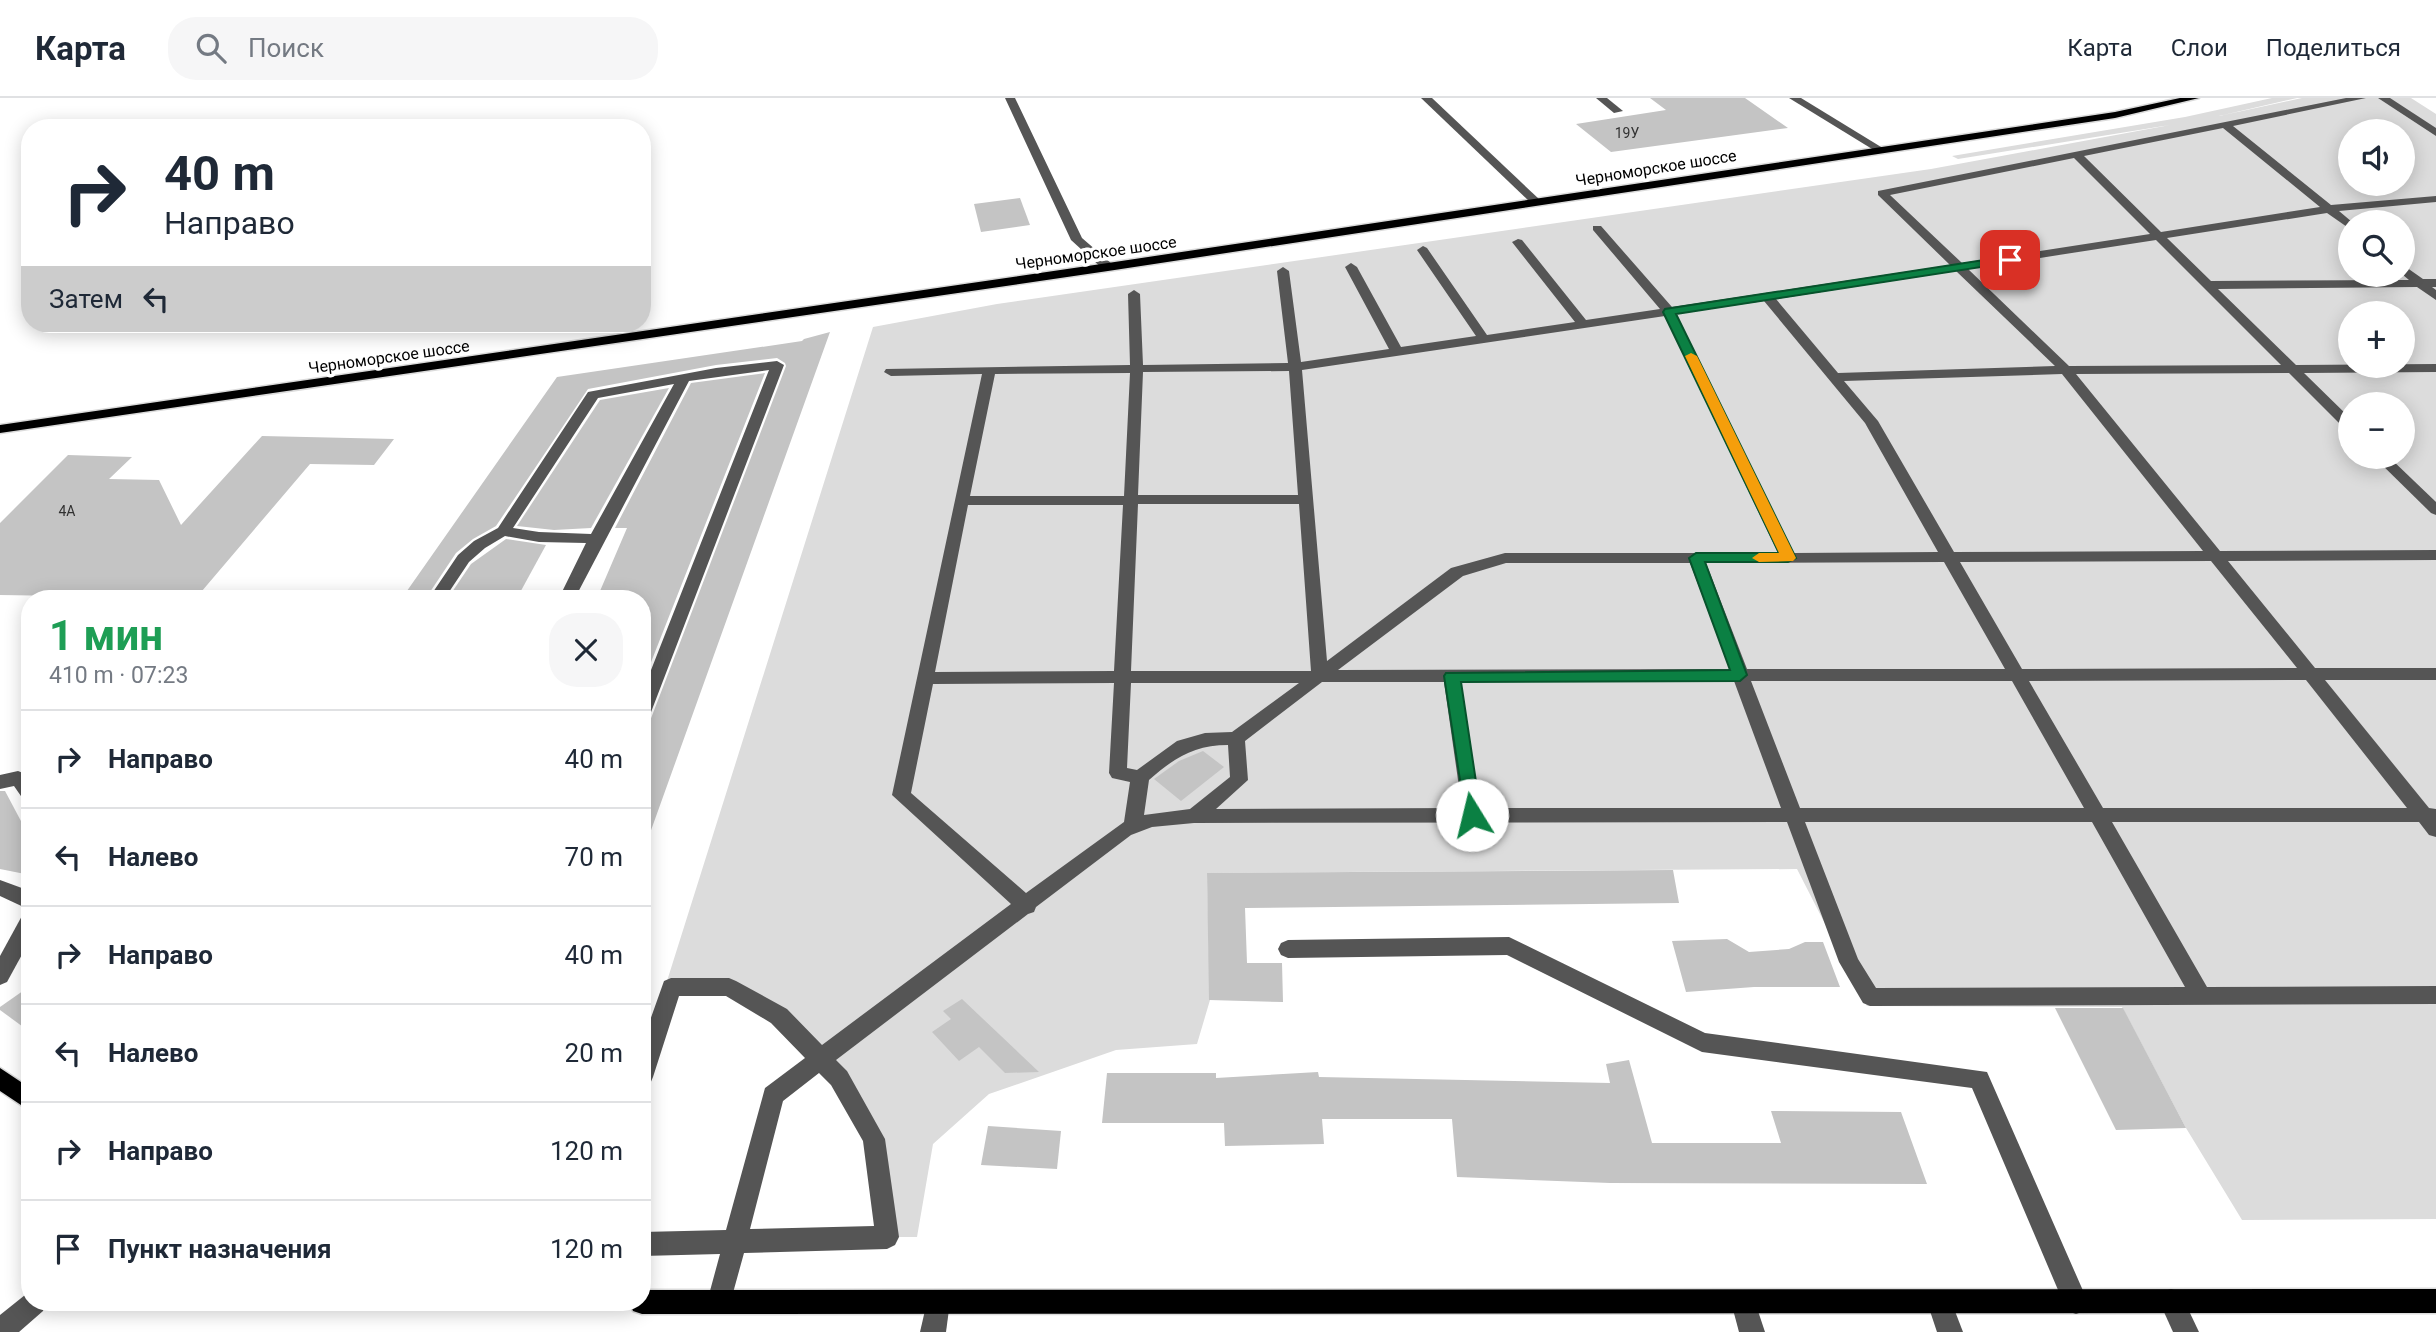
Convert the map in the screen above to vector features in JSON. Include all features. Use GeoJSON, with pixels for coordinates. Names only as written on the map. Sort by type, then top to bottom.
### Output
{"type":"FeatureCollection","features":[{"type":"Feature","properties":{"kind":"main road","name":"Черноморское шоссе"},"geometry":{"type":"LineString","coordinates":[[0,429],[1108,267],[2115,115],[2194,98]]}},
{"type":"Feature","properties":{"kind":"main road"},"geometry":{"type":"LineString","coordinates":[[0,1078],[21,1094]]}},
{"type":"Feature","properties":{"kind":"main road"},"geometry":{"type":"LineString","coordinates":[[651,1302],[2436,1301]]}},
{"type":"Feature","properties":{"kind":"street"},"geometry":{"type":"LineString","coordinates":[[1010,98],[1077,240],[1108,267]]}},
{"type":"Feature","properties":{"kind":"street"},"geometry":{"type":"LineString","coordinates":[[1426,98],[1536,202]]}},
{"type":"Feature","properties":{"kind":"street"},"geometry":{"type":"LineString","coordinates":[[1601,98],[1618,111]]}},
{"type":"Feature","properties":{"kind":"street"},"geometry":{"type":"LineString","coordinates":[[1794,98],[1881,150]]}},
{"type":"Feature","properties":{"kind":"street"},"geometry":{"type":"LineString","coordinates":[[2361,98],[1882,192],[2066,370],[2214,556],[2432,820]]}},
{"type":"Feature","properties":{"kind":"street"},"geometry":{"type":"LineString","coordinates":[[2383,98],[2436,133]]}},
{"type":"Feature","properties":{"kind":"street"},"geometry":{"type":"LineString","coordinates":[[2225,125],[2338,216]]}},
{"type":"Feature","properties":{"kind":"street"},"geometry":{"type":"LineString","coordinates":[[2076,154],[2338,414]]}},
{"type":"Feature","properties":{"kind":"street"},"geometry":{"type":"LineString","coordinates":[[891,372],[1294,367],[1669,312],[2329,209],[2436,199]]}},
{"type":"Feature","properties":{"kind":"street"},"geometry":{"type":"LineString","coordinates":[[1597,228],[1669,312],[1788,558]]}},
{"type":"Feature","properties":{"kind":"street"},"geometry":{"type":"LineString","coordinates":[[1518,242],[1584,324]]}},
{"type":"Feature","properties":{"kind":"street"},"geometry":{"type":"LineString","coordinates":[[1423,250],[1484,339]]}},
{"type":"Feature","properties":{"kind":"street"},"geometry":{"type":"LineString","coordinates":[[1352,267],[1397,352]]}},
{"type":"Feature","properties":{"kind":"street"},"geometry":{"type":"LineString","coordinates":[[1283,271],[1294,367],[1320,676]]}},
{"type":"Feature","properties":{"kind":"street"},"geometry":{"type":"LineString","coordinates":[[2415,279],[2436,296]]}},
{"type":"Feature","properties":{"kind":"street"},"geometry":{"type":"LineString","coordinates":[[2207,285],[2436,283]]}},
{"type":"Feature","properties":{"kind":"street"},"geometry":{"type":"LineString","coordinates":[[1135,294],[1137,368],[1118,773],[1140,777]]}},
{"type":"Feature","properties":{"kind":"street"},"geometry":{"type":"LineString","coordinates":[[1767,297],[1871,421],[2201,995]]}},
{"type":"Feature","properties":{"kind":"street"},"geometry":{"type":"LineString","coordinates":[[442,590],[464,555],[483,540],[503,531],[593,395],[684,378],[777,365],[651,693]]}},
{"type":"Feature","properties":{"kind":"street"},"geometry":{"type":"LineString","coordinates":[[1834,377],[2066,370],[2436,368]]}},
{"type":"Feature","properties":{"kind":"street"},"geometry":{"type":"LineString","coordinates":[[989,370],[901,795],[1027,906]]}},
{"type":"Feature","properties":{"kind":"street"},"geometry":{"type":"LineString","coordinates":[[571,590],[684,378]]}},
{"type":"Feature","properties":{"kind":"street"},"geometry":{"type":"LineString","coordinates":[[2393,469],[2436,510]]}},
{"type":"Feature","properties":{"kind":"street"},"geometry":{"type":"LineString","coordinates":[[962,501],[1305,499]]}},
{"type":"Feature","properties":{"kind":"street"},"geometry":{"type":"LineString","coordinates":[[503,531],[539,537],[596,539]]}},
{"type":"Feature","properties":{"kind":"street"},"geometry":{"type":"LineString","coordinates":[[1133,826],[1140,777],[1184,744],[1208,738],[1237,739],[1457,572],[1505,558],[2436,555]]}},
{"type":"Feature","properties":{"kind":"street"},"geometry":{"type":"LineString","coordinates":[[1696,558],[1849,961],[1870,997],[2436,995]]}},
{"type":"Feature","properties":{"kind":"street"},"geometry":{"type":"LineString","coordinates":[[925,678],[2436,674]]}},
{"type":"Feature","properties":{"kind":"street"},"geometry":{"type":"LineString","coordinates":[[1452,676],[1472,815]]}},
{"type":"Feature","properties":{"kind":"street"},"geometry":{"type":"LineString","coordinates":[[1194,816],[1239,780],[1237,739]]}},
{"type":"Feature","properties":{"kind":"street"},"geometry":{"type":"LineString","coordinates":[[0,782],[18,778],[21,782]]}},
{"type":"Feature","properties":{"kind":"street"},"geometry":{"type":"LineString","coordinates":[[719,1302],[773,1096],[1124,830],[1150,820],[1194,816],[2098,815],[2432,820]]}},
{"type":"Feature","properties":{"kind":"street"},"geometry":{"type":"LineString","coordinates":[[0,888],[21,895]]}},
{"type":"Feature","properties":{"kind":"street"},"geometry":{"type":"LineString","coordinates":[[0,976],[21,937]]}},
{"type":"Feature","properties":{"kind":"street"},"geometry":{"type":"LineString","coordinates":[[1288,949],[1509,946],[1702,1042],[1979,1079],[2076,1302]]}},
{"type":"Feature","properties":{"kind":"street"},"geometry":{"type":"LineString","coordinates":[[651,1049],[671,987],[729,988],[779,1016],[839,1078],[874,1139],[887,1237],[651,1244]]}},
{"type":"Feature","properties":{"kind":"street"},"geometry":{"type":"LineString","coordinates":[[2171,1301],[2186,1332]]}},
{"type":"Feature","properties":{"kind":"street"},"geometry":{"type":"LineString","coordinates":[[933,1332],[938,1302]]}},
{"type":"Feature","properties":{"kind":"street"},"geometry":{"type":"LineString","coordinates":[[1743,1302],[1752,1332]]}},
{"type":"Feature","properties":{"kind":"street"},"geometry":{"type":"LineString","coordinates":[[1939,1302],[1950,1332]]}},
{"type":"Feature","properties":{"kind":"street"},"geometry":{"type":"LineString","coordinates":[[0,1332],[24,1311]]}},
{"type":"Feature","properties":{"kind":"shaded area"},"geometry":{"type":"Polygon","coordinates":[[[2272,98],[2297,98],[2219,116],[2302,98],[2411,98],[2436,114],[2436,1219],[2242,1220],[2186,1128],[2122,1007],[1867,1006],[1797,869],[1207,873],[1210,1000],[1197,1044],[1116,1050],[989,1094],[933,1144],[917,1237],[887,1237],[874,1139],[839,1078],[729,987],[667,981],[873,327],[997,304],[1931,169],[2170,125],[1958,159],[1952,156],[2185,117],[2272,98]]]}},
{"type":"Feature","properties":{"kind":"building"},"geometry":{"type":"Polygon","coordinates":[[[1650,98],[1745,98],[1788,128],[1611,152],[1576,124],[1666,110],[1650,98]]]}},
{"type":"Feature","properties":{"kind":"building"},"geometry":{"type":"Polygon","coordinates":[[[1020,198],[1030,225],[981,232],[974,204],[1020,198]]]}},
{"type":"Feature","properties":{"kind":"building"},"geometry":{"type":"Polygon","coordinates":[[[830,332],[651,830],[651,718],[785,363],[777,358],[716,365],[588,389],[496,526],[456,553],[431,590],[408,590],[557,377],[804,339],[830,332]]]}},
{"type":"Feature","properties":{"kind":"building"},"geometry":{"type":"Polygon","coordinates":[[[765,373],[651,662],[651,590],[600,590],[627,528],[615,528],[691,383],[765,373]]]}},
{"type":"Feature","properties":{"kind":"building"},"geometry":{"type":"Polygon","coordinates":[[[669,388],[591,528],[554,530],[517,526],[600,400],[669,388]]]}},
{"type":"Feature","properties":{"kind":"building"},"geometry":{"type":"Polygon","coordinates":[[[262,436],[394,439],[374,465],[310,464],[203,590],[21,590],[21,595],[0,595],[0,523],[68,455],[132,457],[109,479],[159,480],[181,525],[262,436]]]}},
{"type":"Feature","properties":{"kind":"building"},"geometry":{"type":"Polygon","coordinates":[[[506,539],[546,545],[521,590],[453,590],[471,564],[506,539]]]}},
{"type":"Feature","properties":{"kind":"building"},"geometry":{"type":"Polygon","coordinates":[[[1203,751],[1224,767],[1181,801],[1154,779],[1179,761],[1203,751]]]}},
{"type":"Feature","properties":{"kind":"building"},"geometry":{"type":"Polygon","coordinates":[[[0,791],[5,791],[21,821],[21,873],[0,869],[0,791]]]}},
{"type":"Feature","properties":{"kind":"building"},"geometry":{"type":"Polygon","coordinates":[[[1673,870],[1679,903],[1245,908],[1247,963],[1282,963],[1283,1002],[1209,1000],[1207,873],[1673,870]]]}},
{"type":"Feature","properties":{"kind":"building"},"geometry":{"type":"Polygon","coordinates":[[[1727,939],[1749,952],[1789,949],[1805,942],[1823,942],[1840,987],[1754,987],[1686,992],[1672,941],[1727,939]]]}},
{"type":"Feature","properties":{"kind":"building"},"geometry":{"type":"Polygon","coordinates":[[[21,992],[21,1025],[0,1010],[0,1007],[21,992]]]}},
{"type":"Feature","properties":{"kind":"building"},"geometry":{"type":"Polygon","coordinates":[[[962,999],[1039,1072],[1005,1073],[979,1047],[959,1061],[932,1032],[951,1019],[943,1011],[962,999]]]}},
{"type":"Feature","properties":{"kind":"building"},"geometry":{"type":"Polygon","coordinates":[[[2055,1008],[2123,1008],[2186,1128],[2116,1130],[2055,1008]]]}},
{"type":"Feature","properties":{"kind":"building"},"geometry":{"type":"Polygon","coordinates":[[[1629,1060],[1652,1143],[1781,1143],[1771,1111],[1901,1112],[1927,1184],[1610,1183],[1457,1177],[1452,1119],[1322,1119],[1324,1144],[1225,1146],[1224,1123],[1102,1123],[1107,1073],[1216,1073],[1216,1078],[1318,1072],[1319,1077],[1610,1083],[1606,1064],[1629,1060]]]}},
{"type":"Feature","properties":{"kind":"building"},"geometry":{"type":"Polygon","coordinates":[[[988,1126],[1061,1131],[1057,1169],[981,1165],[988,1126]]]}},
{"type":"Feature","properties":{"kind":"slow traffic"},"geometry":{"type":"LineString","coordinates":[[1691,356],[1788,558],[1759,558]]}},
{"type":"Feature","properties":{"kind":"route"},"geometry":{"type":"LineString","coordinates":[[1472,815],[1452,676],[1740,675],[1696,558],[1788,558],[1669,312],[2010,260]]}}]}
